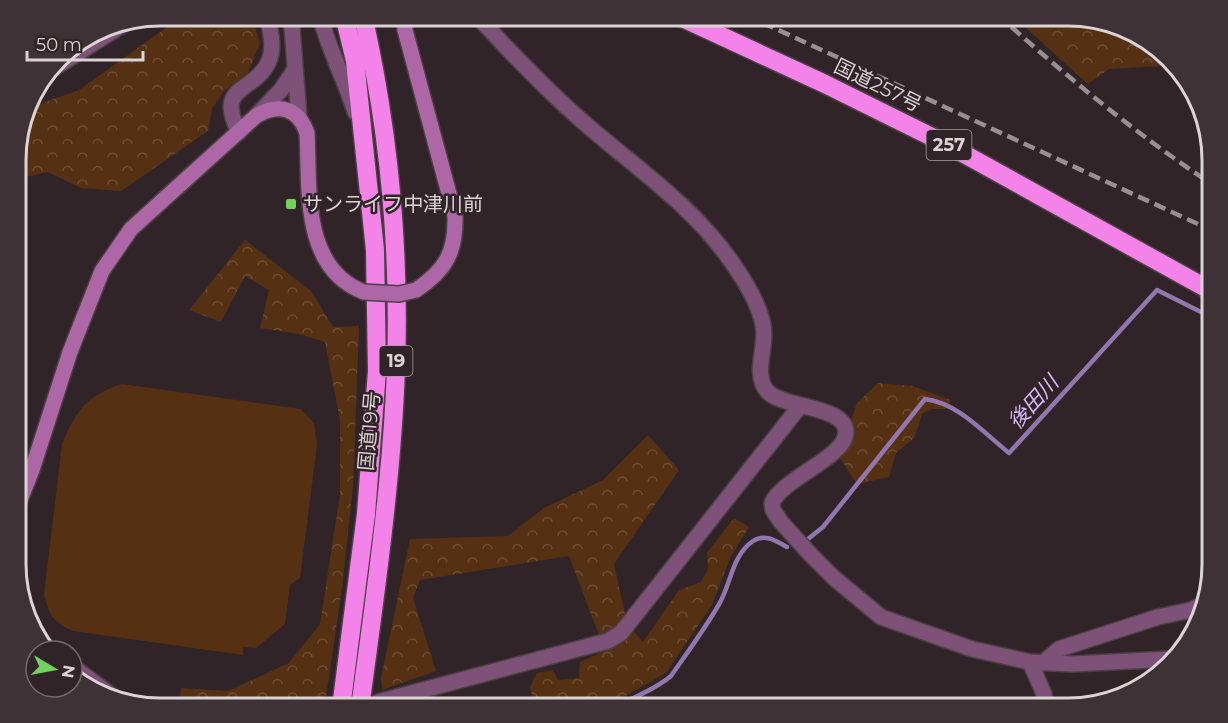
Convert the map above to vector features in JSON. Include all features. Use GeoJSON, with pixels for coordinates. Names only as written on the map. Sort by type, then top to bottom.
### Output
{"type":"FeatureCollection","features":[{"type":"Feature","properties":{"kind":"highway","name":"国道19号"},"geometry":{"type":"LineString","coordinates":[[342,698],[366,514],[376,371],[375,250],[355,62],[347,26]]}},
{"type":"Feature","properties":{"kind":"highway","name":"国道19号"},"geometry":{"type":"LineString","coordinates":[[361,698],[385,512],[396,368],[395,247],[385,135],[365,26]]}},
{"type":"Feature","properties":{"kind":"highway","name":"国道257号"},"geometry":{"type":"LineString","coordinates":[[700,26],[825,84],[948,145],[1202,285]]}},
{"type":"Feature","properties":{"kind":"street"},"geometry":{"type":"LineString","coordinates":[[239,132],[233,121],[230,106],[237,92],[258,75],[269,60],[272,42],[269,26]]}},
{"type":"Feature","properties":{"kind":"street"},"geometry":{"type":"LineString","coordinates":[[292,26],[299,116],[307,133],[311,211],[320,252],[331,269],[343,281],[364,292],[399,294],[416,290],[442,269],[451,252],[455,234],[455,216],[405,26]]}},
{"type":"Feature","properties":{"kind":"street"},"geometry":{"type":"LineString","coordinates":[[323,26],[347,86],[364,140]]}},
{"type":"Feature","properties":{"kind":"street"},"geometry":{"type":"LineString","coordinates":[[486,26],[539,82],[693,216],[732,262],[753,298],[763,324],[764,349],[760,369],[762,384],[768,392],[778,399],[834,414],[842,420],[846,433],[844,439],[822,462],[781,490],[772,503],[773,510],[781,522],[834,578],[881,617],[972,650],[1036,662],[1073,664],[1162,659]]}},
{"type":"Feature","properties":{"kind":"street"},"geometry":{"type":"LineString","coordinates":[[26,485],[70,352],[102,271],[131,229],[256,116],[281,90],[295,69]]}},
{"type":"Feature","properties":{"kind":"street"},"geometry":{"type":"LineString","coordinates":[[256,116],[274,108],[290,111],[299,116]]}},
{"type":"Feature","properties":{"kind":"street"},"geometry":{"type":"LineString","coordinates":[[394,698],[608,641],[621,633],[800,406]]}},
{"type":"Feature","properties":{"kind":"street"},"geometry":{"type":"LineString","coordinates":[[1036,662],[1059,648],[1158,617],[1194,608]]}},
{"type":"Feature","properties":{"kind":"street"},"geometry":{"type":"LineString","coordinates":[[1036,662],[1044,697]]}},
{"type":"Feature","properties":{"kind":"green space"},"geometry":{"type":"Polygon","coordinates":[[[169,26],[255,26],[260,43],[248,73],[224,91],[212,109],[208,131],[121,191],[81,188],[48,172],[26,177],[27,142],[30,125],[38,105],[79,90],[169,26]]]}},
{"type":"Feature","properties":{"kind":"green space"},"geometry":{"type":"Polygon","coordinates":[[[1024,26],[1068,26],[1103,30],[1135,44],[1162,64],[1161,66],[1109,69],[1088,84],[1024,26]]]}},
{"type":"Feature","properties":{"kind":"green space"},"geometry":{"type":"Polygon","coordinates":[[[245,240],[311,291],[333,327],[359,326],[353,488],[342,588],[326,698],[180,698],[181,688],[228,691],[289,663],[320,624],[340,494],[340,420],[325,342],[299,334],[260,328],[269,290],[245,276],[221,322],[189,310],[245,240]]]}},
{"type":"Feature","properties":{"kind":"green space"},"geometry":{"type":"Polygon","coordinates":[[[878,383],[912,386],[951,400],[946,409],[931,409],[922,414],[914,438],[896,453],[889,477],[857,484],[838,455],[852,436],[852,417],[857,403],[878,383]]]}},
{"type":"Feature","properties":{"kind":"green space"},"geometry":{"type":"Polygon","coordinates":[[[122,384],[301,409],[314,423],[317,445],[300,578],[290,585],[285,624],[256,648],[243,647],[243,655],[73,631],[53,618],[48,608],[44,595],[62,444],[72,422],[91,399],[122,384]]]}},
{"type":"Feature","properties":{"kind":"green space"},"geometry":{"type":"Polygon","coordinates":[[[648,435],[679,470],[614,564],[627,623],[643,642],[679,590],[701,582],[708,570],[707,553],[734,518],[749,527],[731,556],[712,605],[666,673],[623,697],[533,698],[530,687],[537,673],[553,670],[558,680],[579,678],[580,662],[605,651],[569,556],[420,580],[413,598],[436,671],[382,690],[381,678],[410,539],[508,536],[544,508],[603,480],[648,435]]]}},
{"type":"Feature","properties":{"kind":"waterway","name":"後田川"},"geometry":{"type":"LineString","coordinates":[[808,539],[823,527],[925,399],[949,406],[1009,453],[1157,290],[1202,312]]}},
{"type":"Feature","properties":{"kind":"waterway","name":"後田川"},"geometry":{"type":"LineString","coordinates":[[635,697],[671,676],[718,606],[736,563],[746,547],[762,538],[787,547]]}},
{"type":"Feature","properties":{"kind":"railway"},"geometry":{"type":"LineString","coordinates":[[770,26],[1202,226]]}},
{"type":"Feature","properties":{"kind":"railway"},"geometry":{"type":"LineString","coordinates":[[1010,26],[1102,104],[1156,146],[1202,177]]}},
{"type":"Feature","properties":{"kind":"place","name":"サンライフ中津川前"},"geometry":{"type":"Point","coordinates":[291,204]}}]}
